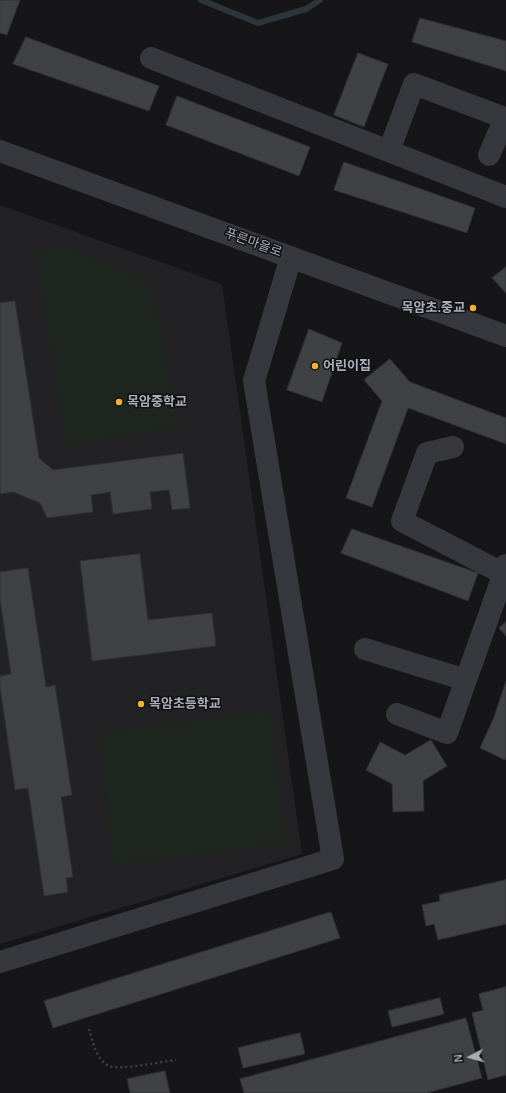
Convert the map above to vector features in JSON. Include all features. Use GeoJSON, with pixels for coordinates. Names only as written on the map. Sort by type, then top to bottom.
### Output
{"type":"FeatureCollection","features":[{"type":"Feature","properties":{"kind":"street"},"geometry":{"type":"LineString","coordinates":[[151,58],[506,197]]}},
{"type":"Feature","properties":{"kind":"street"},"geometry":{"type":"LineString","coordinates":[[389,151],[414,84],[505,118],[489,155]]}},
{"type":"Feature","properties":{"kind":"street","name":"푸른마을로"},"geometry":{"type":"LineString","coordinates":[[0,151],[506,336]]}},
{"type":"Feature","properties":{"kind":"street"},"geometry":{"type":"LineString","coordinates":[[0,962],[333,860],[254,381],[291,257]]}},
{"type":"Feature","properties":{"kind":"street"},"geometry":{"type":"LineString","coordinates":[[397,714],[447,733],[505,571],[402,521],[427,454],[453,447]]}},
{"type":"Feature","properties":{"kind":"street"},"geometry":{"type":"LineString","coordinates":[[365,649],[466,680]]}},
{"type":"Feature","properties":{"kind":"path"},"geometry":{"type":"LineString","coordinates":[[89,1029],[94,1048],[101,1059],[110,1067],[119,1068],[176,1060]]}},
{"type":"Feature","properties":{"kind":"shaded area"},"geometry":{"type":"Polygon","coordinates":[[[0,205],[222,284],[302,854],[0,944],[0,205]]]}},
{"type":"Feature","properties":{"kind":"shaded area"},"geometry":{"type":"Polygon","coordinates":[[[66,246],[153,283],[177,428],[66,446],[34,251],[66,246]]]}},
{"type":"Feature","properties":{"kind":"shaded area"},"geometry":{"type":"Polygon","coordinates":[[[270,711],[287,843],[114,865],[98,733],[270,711]]]}},
{"type":"Feature","properties":{"kind":"building"},"geometry":{"type":"Polygon","coordinates":[[[0,0],[20,0],[7,35],[0,33],[0,0]]]}},
{"type":"Feature","properties":{"kind":"building"},"geometry":{"type":"Polygon","coordinates":[[[420,18],[506,41],[506,71],[412,42],[420,18]]]}},
{"type":"Feature","properties":{"kind":"building"},"geometry":{"type":"Polygon","coordinates":[[[26,37],[159,86],[149,111],[13,64],[26,37]]]}},
{"type":"Feature","properties":{"kind":"building"},"geometry":{"type":"Polygon","coordinates":[[[358,53],[388,64],[364,127],[334,115],[358,53]]]}},
{"type":"Feature","properties":{"kind":"building"},"geometry":{"type":"Polygon","coordinates":[[[177,96],[310,147],[299,176],[166,125],[177,96]]]}},
{"type":"Feature","properties":{"kind":"building"},"geometry":{"type":"Polygon","coordinates":[[[344,162],[475,208],[467,233],[334,190],[344,162]]]}},
{"type":"Feature","properties":{"kind":"building"},"geometry":{"type":"Polygon","coordinates":[[[506,267],[506,293],[492,278],[506,267]]]}},
{"type":"Feature","properties":{"kind":"building"},"geometry":{"type":"Polygon","coordinates":[[[15,301],[39,458],[53,470],[183,453],[190,508],[172,510],[169,490],[150,492],[152,509],[113,514],[110,492],[91,495],[93,512],[47,518],[40,503],[13,492],[0,494],[0,303],[15,301]]]}},
{"type":"Feature","properties":{"kind":"building","name":"어린이집"},"geometry":{"type":"Polygon","coordinates":[[[309,329],[342,343],[322,402],[287,390],[309,329]]]}},
{"type":"Feature","properties":{"kind":"building"},"geometry":{"type":"Polygon","coordinates":[[[390,359],[410,382],[506,418],[506,444],[408,408],[372,507],[346,498],[382,401],[364,380],[390,359]]]}},
{"type":"Feature","properties":{"kind":"building"},"geometry":{"type":"Polygon","coordinates":[[[352,529],[478,573],[468,601],[341,553],[352,529]]]}},
{"type":"Feature","properties":{"kind":"building"},"geometry":{"type":"Polygon","coordinates":[[[140,554],[148,620],[212,613],[216,646],[92,661],[80,561],[140,554]]]}},
{"type":"Feature","properties":{"kind":"building"},"geometry":{"type":"Polygon","coordinates":[[[28,568],[46,687],[55,685],[72,795],[61,797],[73,877],[66,878],[68,892],[44,896],[28,788],[15,790],[0,687],[0,676],[11,674],[0,599],[0,572],[28,568]]]}},
{"type":"Feature","properties":{"kind":"building"},"geometry":{"type":"Polygon","coordinates":[[[506,622],[506,636],[499,628],[506,622]]]}},
{"type":"Feature","properties":{"kind":"building"},"geometry":{"type":"Polygon","coordinates":[[[506,681],[505,760],[480,748],[494,717],[506,681]]]}},
{"type":"Feature","properties":{"kind":"building"},"geometry":{"type":"Polygon","coordinates":[[[431,740],[447,766],[423,781],[424,811],[393,812],[392,784],[366,770],[380,742],[405,755],[431,740]]]}},
{"type":"Feature","properties":{"kind":"building"},"geometry":{"type":"Polygon","coordinates":[[[506,880],[506,924],[438,940],[434,924],[426,926],[422,905],[440,901],[439,895],[506,880]]]}},
{"type":"Feature","properties":{"kind":"building"},"geometry":{"type":"Polygon","coordinates":[[[331,912],[340,938],[53,1028],[44,1001],[331,912]]]}},
{"type":"Feature","properties":{"kind":"building"},"geometry":{"type":"Polygon","coordinates":[[[506,987],[506,1075],[488,1080],[472,1013],[483,1010],[479,994],[506,987]]]}},
{"type":"Feature","properties":{"kind":"building"},"geometry":{"type":"Polygon","coordinates":[[[440,998],[444,1014],[392,1027],[388,1011],[440,998]]]}},
{"type":"Feature","properties":{"kind":"building"},"geometry":{"type":"Polygon","coordinates":[[[466,1018],[482,1078],[427,1093],[244,1093],[240,1079],[466,1018]]]}},
{"type":"Feature","properties":{"kind":"building"},"geometry":{"type":"Polygon","coordinates":[[[300,1033],[305,1054],[243,1068],[238,1048],[300,1033]]]}},
{"type":"Feature","properties":{"kind":"building"},"geometry":{"type":"Polygon","coordinates":[[[165,1071],[170,1093],[130,1093],[127,1079],[165,1071]]]}},
{"type":"Feature","properties":{"kind":"waterway"},"geometry":{"type":"LineString","coordinates":[[201,0],[258,23],[306,9],[320,0]]}},
{"type":"Feature","properties":{"kind":"place","name":"목암초.중교"},"geometry":{"type":"Point","coordinates":[473,308]}},
{"type":"Feature","properties":{"kind":"place","name":"어린이집"},"geometry":{"type":"Point","coordinates":[315,366]}},
{"type":"Feature","properties":{"kind":"place","name":"목암중학교"},"geometry":{"type":"Point","coordinates":[119,402]}},
{"type":"Feature","properties":{"kind":"place","name":"목암초등학교"},"geometry":{"type":"Point","coordinates":[141,704]}}]}
